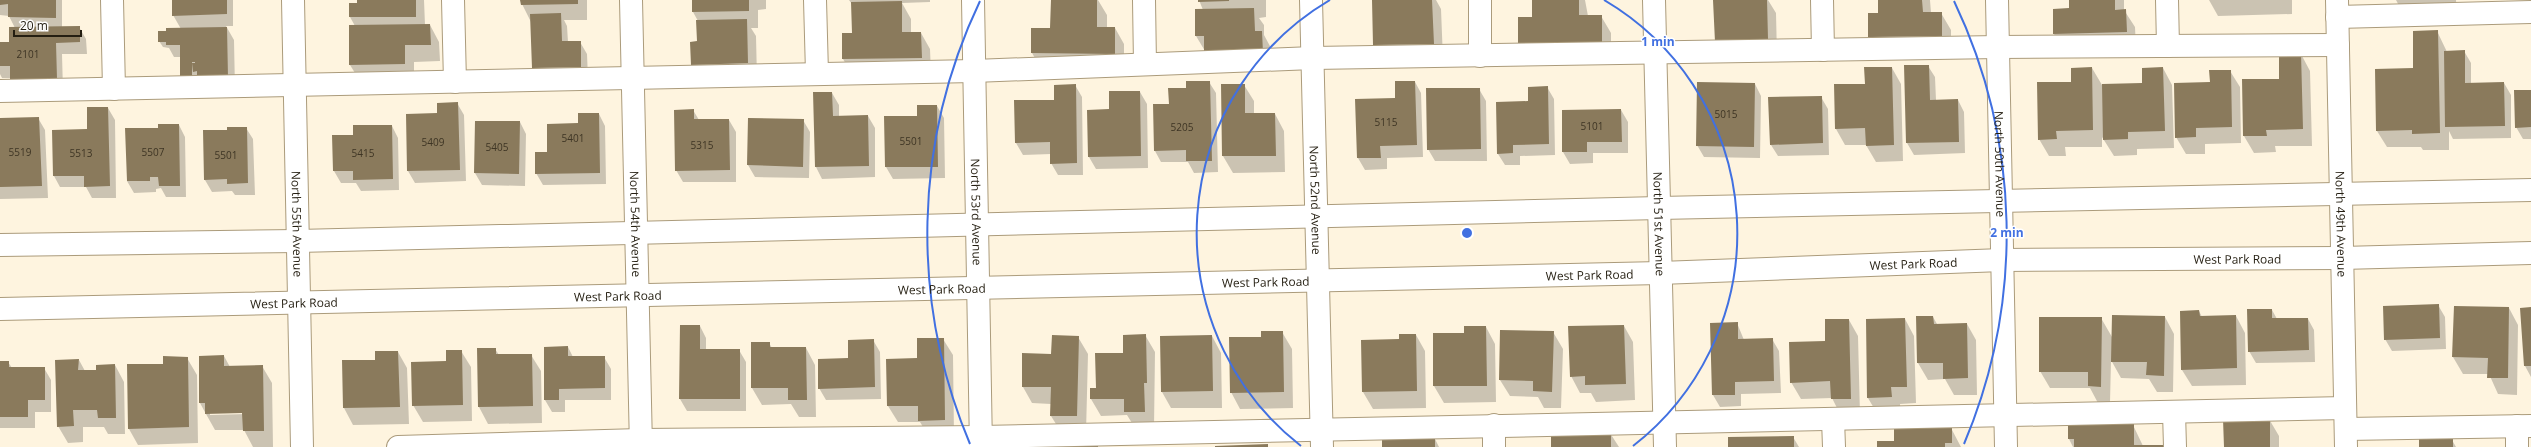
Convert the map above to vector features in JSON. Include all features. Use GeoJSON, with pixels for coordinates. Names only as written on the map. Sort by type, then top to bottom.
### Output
{"type":"FeatureCollection","features":[{"type":"Feature","properties":{"kind":"street"},"geometry":{"type":"LineString","coordinates":[[112,0],[114,89]]}},
{"type":"Feature","properties":{"kind":"street","name":"North 55th Avenue"},"geometry":{"type":"LineString","coordinates":[[293,0],[302,447]]}},
{"type":"Feature","properties":{"kind":"street"},"geometry":{"type":"LineString","coordinates":[[453,0],[455,82]]}},
{"type":"Feature","properties":{"kind":"street","name":"North 54th Avenue"},"geometry":{"type":"LineString","coordinates":[[631,0],[640,443]]}},
{"type":"Feature","properties":{"kind":"street"},"geometry":{"type":"LineString","coordinates":[[815,0],[817,74]]}},
{"type":"Feature","properties":{"kind":"street","name":"North 53rd Avenue"},"geometry":{"type":"LineString","coordinates":[[973,0],[981,442]]}},
{"type":"Feature","properties":{"kind":"street"},"geometry":{"type":"LineString","coordinates":[[1144,0],[1145,64]]}},
{"type":"Feature","properties":{"kind":"street","name":"North 52nd Avenue"},"geometry":{"type":"LineString","coordinates":[[1311,0],[1322,438]]}},
{"type":"Feature","properties":{"kind":"street"},"geometry":{"type":"LineString","coordinates":[[1480,0],[1480,56]]}},
{"type":"Feature","properties":{"kind":"street","name":"North 51st Avenue"},"geometry":{"type":"LineString","coordinates":[[1654,0],[1660,273],[1666,447]]}},
{"type":"Feature","properties":{"kind":"street"},"geometry":{"type":"LineString","coordinates":[[1822,0],[1823,50]]}},
{"type":"Feature","properties":{"kind":"street","name":"North 50th Avenue"},"geometry":{"type":"LineString","coordinates":[[1997,0],[2006,447]]}},
{"type":"Feature","properties":{"kind":"street"},"geometry":{"type":"LineString","coordinates":[[2167,0],[2168,46]]}},
{"type":"Feature","properties":{"kind":"street"},"geometry":{"type":"LineString","coordinates":[[2337,9],[2506,6],[2531,12]]}},
{"type":"Feature","properties":{"kind":"street","name":"North 49th Avenue"},"geometry":{"type":"LineString","coordinates":[[2337,9],[2346,428]]}},
{"type":"Feature","properties":{"kind":"street"},"geometry":{"type":"LineString","coordinates":[[0,91],[817,74],[1313,58],[1998,47],[2338,45]]}},
{"type":"Feature","properties":{"kind":"street"},"geometry":{"type":"LineString","coordinates":[[0,245],[298,241],[1659,208],[2531,190]]}},
{"type":"Feature","properties":{"kind":"street","name":"West Park Road"},"geometry":{"type":"LineString","coordinates":[[0,309],[636,294],[979,288],[1317,279],[1660,273],[2002,260],[2342,258],[2531,252]]}},
{"type":"Feature","properties":{"kind":"street"},"geometry":{"type":"LineString","coordinates":[[2174,412],[2175,447]]}},
{"type":"Feature","properties":{"kind":"street"},"geometry":{"type":"LineString","coordinates":[[398,447],[640,443],[981,442],[1322,438],[1494,425],[2174,412],[2346,428],[2522,433]]}},
{"type":"Feature","properties":{"kind":"street"},"geometry":{"type":"LineString","coordinates":[[1833,419],[1834,447]]}},
{"type":"Feature","properties":{"kind":"street"},"geometry":{"type":"LineString","coordinates":[[1494,425],[1494,447]]}},
{"type":"Feature","properties":{"kind":"building"},"geometry":{"type":"Polygon","coordinates":[[[0,0],[56,0],[56,18],[8,17],[8,4],[0,5],[0,0]]]}},
{"type":"Feature","properties":{"kind":"building"},"geometry":{"type":"Polygon","coordinates":[[[172,0],[227,0],[227,14],[172,16],[172,0]]]}},
{"type":"Feature","properties":{"kind":"building"},"geometry":{"type":"Polygon","coordinates":[[[357,0],[416,0],[416,17],[349,17],[349,3],[357,3],[357,0]]]}},
{"type":"Feature","properties":{"kind":"building"},"geometry":{"type":"Polygon","coordinates":[[[520,0],[578,0],[578,4],[521,5],[520,0]]]}},
{"type":"Feature","properties":{"kind":"building"},"geometry":{"type":"Polygon","coordinates":[[[692,0],[749,0],[749,11],[692,12],[692,0]]]}},
{"type":"Feature","properties":{"kind":"building"},"geometry":{"type":"Polygon","coordinates":[[[1051,0],[1097,0],[1097,27],[1115,27],[1115,54],[1031,53],[1031,28],[1050,28],[1051,0]]]}},
{"type":"Feature","properties":{"kind":"building"},"geometry":{"type":"Polygon","coordinates":[[[1198,0],[1229,0],[1229,1],[1198,2],[1198,0]]]}},
{"type":"Feature","properties":{"kind":"building"},"geometry":{"type":"Polygon","coordinates":[[[1372,0],[1432,0],[1434,44],[1373,45],[1372,0]]]}},
{"type":"Feature","properties":{"kind":"building"},"geometry":{"type":"Polygon","coordinates":[[[1532,0],[1579,0],[1579,15],[1602,15],[1602,43],[1518,44],[1518,17],[1532,17],[1532,0]]]}},
{"type":"Feature","properties":{"kind":"building"},"geometry":{"type":"Polygon","coordinates":[[[1713,0],[1767,0],[1768,39],[1715,42],[1713,0]]]}},
{"type":"Feature","properties":{"kind":"building"},"geometry":{"type":"Polygon","coordinates":[[[1878,0],[1922,0],[1923,12],[1942,12],[1942,36],[1868,37],[1868,13],[1878,13],[1878,0]]]}},
{"type":"Feature","properties":{"kind":"building"},"geometry":{"type":"Polygon","coordinates":[[[2069,0],[2115,0],[2115,10],[2126,9],[2127,32],[2053,34],[2053,9],[2069,8],[2069,0]]]}},
{"type":"Feature","properties":{"kind":"building"},"geometry":{"type":"Polygon","coordinates":[[[902,1],[902,32],[921,32],[922,58],[842,59],[842,33],[852,33],[851,2],[902,1]]]}},
{"type":"Feature","properties":{"kind":"building"},"geometry":{"type":"Polygon","coordinates":[[[1254,8],[1255,31],[1262,31],[1263,53],[1204,54],[1204,36],[1195,36],[1195,9],[1254,8]]]}},
{"type":"Feature","properties":{"kind":"building"},"geometry":{"type":"Polygon","coordinates":[[[561,13],[562,41],[581,41],[581,67],[532,68],[530,14],[561,13]]]}},
{"type":"Feature","properties":{"kind":"building"},"geometry":{"type":"Polygon","coordinates":[[[747,19],[748,63],[691,65],[690,42],[697,41],[696,20],[747,19]]]}},
{"type":"Feature","properties":{"kind":"building"},"geometry":{"type":"Polygon","coordinates":[[[430,24],[431,45],[405,45],[405,64],[349,65],[349,25],[430,24]]]}},
{"type":"Feature","properties":{"kind":"building"},"geometry":{"type":"Polygon","coordinates":[[[80,26],[80,42],[56,43],[57,79],[10,80],[10,66],[0,66],[0,42],[9,42],[9,27],[80,26]]]}},
{"type":"Feature","properties":{"kind":"building"},"geometry":{"type":"Polygon","coordinates":[[[227,27],[228,78],[197,79],[197,71],[193,72],[192,63],[192,78],[180,78],[180,45],[166,45],[166,42],[158,42],[158,31],[166,31],[166,28],[227,27]]]}},
{"type":"Feature","properties":{"kind":"building"},"geometry":{"type":"Polygon","coordinates":[[[2438,30],[2440,133],[2412,134],[2412,130],[2376,131],[2375,69],[2413,68],[2413,31],[2438,30]]]}},
{"type":"Feature","properties":{"kind":"building"},"geometry":{"type":"Polygon","coordinates":[[[2465,50],[2465,83],[2504,82],[2505,126],[2445,127],[2444,51],[2465,50]]]}},
{"type":"Feature","properties":{"kind":"building"},"geometry":{"type":"Polygon","coordinates":[[[2301,53],[2303,129],[2266,130],[2267,136],[2243,136],[2242,79],[2279,79],[2279,54],[2301,53]]]}},
{"type":"Feature","properties":{"kind":"building"},"geometry":{"type":"Polygon","coordinates":[[[1904,65],[1929,65],[1930,100],[1958,99],[1959,142],[1906,143],[1904,65]]]}},
{"type":"Feature","properties":{"kind":"building"},"geometry":{"type":"Polygon","coordinates":[[[1864,67],[1892,67],[1894,145],[1866,146],[1865,128],[1835,129],[1834,84],[1865,84],[1864,67]]]}},
{"type":"Feature","properties":{"kind":"building"},"geometry":{"type":"Polygon","coordinates":[[[2092,67],[2093,130],[2056,131],[2057,139],[2038,140],[2037,82],[2071,82],[2071,68],[2092,67]]]}},
{"type":"Feature","properties":{"kind":"building"},"geometry":{"type":"Polygon","coordinates":[[[2163,67],[2165,131],[2128,132],[2128,139],[2103,140],[2102,84],[2142,83],[2142,68],[2163,67]]]}},
{"type":"Feature","properties":{"kind":"building"},"geometry":{"type":"Polygon","coordinates":[[[2209,70],[2231,70],[2232,127],[2196,128],[2196,137],[2175,138],[2174,83],[2210,82],[2209,70]]]}},
{"type":"Feature","properties":{"kind":"building"},"geometry":{"type":"Polygon","coordinates":[[[1186,81],[1210,81],[1212,161],[1186,161],[1186,150],[1154,151],[1153,104],[1169,104],[1168,88],[1186,88],[1186,81]]]}},
{"type":"Feature","properties":{"kind":"building"},"geometry":{"type":"Polygon","coordinates":[[[1395,81],[1415,81],[1417,145],[1380,146],[1381,158],[1357,158],[1355,99],[1395,98],[1395,81]]]}},
{"type":"Feature","properties":{"kind":"building"},"geometry":{"type":"Polygon","coordinates":[[[1697,82],[1755,83],[1754,147],[1696,146],[1697,82]]]}},
{"type":"Feature","properties":{"kind":"building"},"geometry":{"type":"Polygon","coordinates":[[[1076,84],[1077,163],[1050,164],[1050,142],[1015,143],[1014,100],[1054,100],[1054,85],[1076,84]]]}},
{"type":"Feature","properties":{"kind":"building"},"geometry":{"type":"Polygon","coordinates":[[[1221,84],[1245,84],[1245,113],[1275,113],[1276,156],[1222,156],[1221,84]]]}},
{"type":"Feature","properties":{"kind":"building"},"geometry":{"type":"Polygon","coordinates":[[[1548,86],[1549,144],[1513,145],[1513,153],[1497,154],[1496,102],[1528,101],[1528,87],[1548,86]]]}},
{"type":"Feature","properties":{"kind":"building"},"geometry":{"type":"Polygon","coordinates":[[[1426,88],[1480,88],[1481,149],[1427,150],[1426,88]]]}},
{"type":"Feature","properties":{"kind":"building"},"geometry":{"type":"Polygon","coordinates":[[[2514,90],[2531,90],[2531,127],[2515,128],[2514,90]]]}},
{"type":"Feature","properties":{"kind":"building"},"geometry":{"type":"Polygon","coordinates":[[[1109,91],[1140,91],[1141,156],[1088,157],[1087,110],[1109,109],[1109,91]]]}},
{"type":"Feature","properties":{"kind":"building"},"geometry":{"type":"Polygon","coordinates":[[[813,92],[832,92],[833,116],[868,115],[869,166],[815,167],[813,92]]]}},
{"type":"Feature","properties":{"kind":"building"},"geometry":{"type":"Polygon","coordinates":[[[1822,96],[1823,143],[1770,145],[1768,97],[1822,96]]]}},
{"type":"Feature","properties":{"kind":"building"},"geometry":{"type":"Polygon","coordinates":[[[458,102],[460,170],[407,171],[406,114],[437,113],[437,103],[458,102]]]}},
{"type":"Feature","properties":{"kind":"building"},"geometry":{"type":"Polygon","coordinates":[[[917,105],[937,105],[938,167],[885,167],[884,116],[917,116],[917,105]]]}},
{"type":"Feature","properties":{"kind":"building"},"geometry":{"type":"Polygon","coordinates":[[[87,107],[108,107],[110,186],[84,187],[84,176],[53,176],[52,130],[87,129],[87,107]]]}},
{"type":"Feature","properties":{"kind":"building"},"geometry":{"type":"Polygon","coordinates":[[[694,109],[694,119],[729,119],[730,170],[675,171],[674,110],[694,109]]]}},
{"type":"Feature","properties":{"kind":"building"},"geometry":{"type":"Polygon","coordinates":[[[1621,109],[1622,142],[1587,142],[1587,152],[1562,152],[1562,110],[1621,109]]]}},
{"type":"Feature","properties":{"kind":"building"},"geometry":{"type":"Polygon","coordinates":[[[578,113],[599,113],[600,173],[535,174],[535,152],[547,152],[547,124],[578,123],[578,113]]]}},
{"type":"Feature","properties":{"kind":"building"},"geometry":{"type":"Polygon","coordinates":[[[39,117],[42,186],[0,187],[0,118],[39,117]]]}},
{"type":"Feature","properties":{"kind":"building"},"geometry":{"type":"Polygon","coordinates":[[[748,118],[804,119],[803,167],[747,165],[748,118]]]}},
{"type":"Feature","properties":{"kind":"building"},"geometry":{"type":"Polygon","coordinates":[[[475,121],[520,121],[519,174],[474,173],[475,121]]]}},
{"type":"Feature","properties":{"kind":"building"},"geometry":{"type":"Polygon","coordinates":[[[158,124],[179,124],[180,186],[159,186],[158,177],[150,177],[150,181],[127,181],[125,128],[158,128],[158,124]]]}},
{"type":"Feature","properties":{"kind":"building"},"geometry":{"type":"Polygon","coordinates":[[[353,125],[392,125],[393,179],[353,180],[353,171],[333,171],[332,135],[353,135],[353,125]]]}},
{"type":"Feature","properties":{"kind":"building"},"geometry":{"type":"Polygon","coordinates":[[[227,127],[247,127],[248,183],[227,184],[227,179],[204,180],[203,130],[227,130],[227,127]]]}},
{"type":"Feature","properties":{"kind":"building"},"geometry":{"type":"Polygon","coordinates":[[[2439,304],[2440,338],[2384,340],[2383,306],[2439,304]]]}},
{"type":"Feature","properties":{"kind":"building"},"geometry":{"type":"Polygon","coordinates":[[[2454,306],[2509,307],[2508,378],[2487,378],[2488,358],[2452,357],[2454,306]]]}},
{"type":"Feature","properties":{"kind":"building"},"geometry":{"type":"Polygon","coordinates":[[[2531,307],[2531,366],[2524,366],[2520,308],[2531,307]]]}},
{"type":"Feature","properties":{"kind":"building"},"geometry":{"type":"Polygon","coordinates":[[[2247,309],[2272,309],[2272,318],[2308,318],[2309,350],[2248,352],[2247,309]]]}},
{"type":"Feature","properties":{"kind":"building"},"geometry":{"type":"Polygon","coordinates":[[[2199,310],[2200,316],[2236,315],[2237,368],[2181,370],[2180,311],[2199,310]]]}},
{"type":"Feature","properties":{"kind":"building"},"geometry":{"type":"Polygon","coordinates":[[[2112,315],[2165,316],[2164,376],[2146,375],[2147,362],[2111,362],[2112,315]]]}},
{"type":"Feature","properties":{"kind":"building"},"geometry":{"type":"Polygon","coordinates":[[[1916,316],[1933,316],[1934,324],[1967,323],[1968,378],[1943,379],[1943,363],[1917,363],[1916,316]]]}},
{"type":"Feature","properties":{"kind":"building"},"geometry":{"type":"Polygon","coordinates":[[[2039,317],[2102,317],[2101,387],[2088,386],[2088,372],[2039,372],[2039,317]]]}},
{"type":"Feature","properties":{"kind":"building"},"geometry":{"type":"Polygon","coordinates":[[[1905,318],[1907,387],[1891,387],[1892,397],[1867,398],[1866,319],[1905,318]]]}},
{"type":"Feature","properties":{"kind":"building"},"geometry":{"type":"Polygon","coordinates":[[[1825,319],[1849,319],[1851,399],[1831,399],[1830,381],[1790,383],[1789,342],[1825,341],[1825,319]]]}},
{"type":"Feature","properties":{"kind":"building"},"geometry":{"type":"Polygon","coordinates":[[[1738,322],[1738,339],[1773,338],[1774,381],[1735,382],[1735,395],[1712,395],[1710,323],[1738,322]]]}},
{"type":"Feature","properties":{"kind":"building"},"geometry":{"type":"Polygon","coordinates":[[[680,325],[700,325],[700,349],[740,349],[740,399],[679,399],[680,325]]]}},
{"type":"Feature","properties":{"kind":"building"},"geometry":{"type":"Polygon","coordinates":[[[1624,325],[1626,384],[1585,385],[1585,376],[1570,377],[1568,326],[1624,325]]]}},
{"type":"Feature","properties":{"kind":"building"},"geometry":{"type":"Polygon","coordinates":[[[1464,326],[1486,326],[1487,386],[1433,386],[1433,333],[1464,333],[1464,326]]]}},
{"type":"Feature","properties":{"kind":"building"},"geometry":{"type":"Polygon","coordinates":[[[1500,330],[1554,331],[1552,392],[1533,391],[1533,381],[1499,380],[1500,330]]]}},
{"type":"Feature","properties":{"kind":"building"},"geometry":{"type":"Polygon","coordinates":[[[1261,331],[1283,331],[1284,392],[1230,393],[1229,337],[1261,337],[1261,331]]]}},
{"type":"Feature","properties":{"kind":"building"},"geometry":{"type":"Polygon","coordinates":[[[1146,334],[1147,383],[1144,383],[1145,412],[1124,412],[1124,399],[1090,399],[1090,388],[1096,388],[1095,353],[1123,353],[1123,335],[1146,334]]]}},
{"type":"Feature","properties":{"kind":"building"},"geometry":{"type":"Polygon","coordinates":[[[1399,334],[1416,334],[1417,391],[1362,392],[1361,340],[1399,339],[1399,334]]]}},
{"type":"Feature","properties":{"kind":"building"},"geometry":{"type":"Polygon","coordinates":[[[1052,335],[1079,336],[1077,416],[1050,416],[1051,387],[1022,387],[1022,353],[1051,354],[1052,335]]]}},
{"type":"Feature","properties":{"kind":"building"},"geometry":{"type":"Polygon","coordinates":[[[1212,335],[1213,391],[1161,392],[1160,336],[1212,335]]]}},
{"type":"Feature","properties":{"kind":"building"},"geometry":{"type":"Polygon","coordinates":[[[917,338],[944,338],[945,420],[918,421],[918,406],[887,406],[886,359],[917,358],[917,338]]]}},
{"type":"Feature","properties":{"kind":"building"},"geometry":{"type":"Polygon","coordinates":[[[874,339],[875,387],[818,389],[818,359],[848,358],[848,340],[874,339]]]}},
{"type":"Feature","properties":{"kind":"building"},"geometry":{"type":"Polygon","coordinates":[[[751,342],[770,342],[770,347],[806,347],[807,400],[788,400],[788,388],[751,388],[751,342]]]}},
{"type":"Feature","properties":{"kind":"building"},"geometry":{"type":"Polygon","coordinates":[[[568,346],[568,356],[605,356],[605,388],[559,389],[559,400],[544,400],[544,347],[568,346]]]}},
{"type":"Feature","properties":{"kind":"building"},"geometry":{"type":"Polygon","coordinates":[[[477,348],[496,348],[496,354],[532,354],[533,406],[478,407],[477,348]]]}},
{"type":"Feature","properties":{"kind":"building"},"geometry":{"type":"Polygon","coordinates":[[[446,350],[462,350],[463,405],[412,406],[411,362],[446,361],[446,350]]]}},
{"type":"Feature","properties":{"kind":"building"},"geometry":{"type":"Polygon","coordinates":[[[375,351],[398,351],[400,407],[343,408],[342,360],[375,360],[375,351]]]}},
{"type":"Feature","properties":{"kind":"building"},"geometry":{"type":"Polygon","coordinates":[[[224,355],[224,366],[263,365],[264,431],[243,431],[242,413],[205,414],[205,403],[199,403],[199,356],[224,355]]]}},
{"type":"Feature","properties":{"kind":"building"},"geometry":{"type":"Polygon","coordinates":[[[163,356],[188,357],[189,427],[128,429],[127,364],[163,364],[163,356]]]}},
{"type":"Feature","properties":{"kind":"building"},"geometry":{"type":"Polygon","coordinates":[[[79,359],[78,370],[96,370],[96,365],[115,364],[116,418],[98,418],[97,410],[73,410],[74,426],[57,427],[55,360],[79,359]]]}},
{"type":"Feature","properties":{"kind":"building"},"geometry":{"type":"Polygon","coordinates":[[[0,361],[9,361],[9,367],[45,367],[45,400],[28,400],[28,417],[0,417],[0,361]]]}},
{"type":"Feature","properties":{"kind":"building"},"geometry":{"type":"Polygon","coordinates":[[[2270,418],[2270,447],[2224,447],[2223,419],[2270,418]]]}},
{"type":"Feature","properties":{"kind":"building"},"geometry":{"type":"Polygon","coordinates":[[[2068,424],[2134,424],[2134,445],[2167,445],[2167,447],[2074,447],[2074,439],[2068,439],[2068,424]]]}},
{"type":"Feature","properties":{"kind":"building"},"geometry":{"type":"Polygon","coordinates":[[[1952,427],[1952,443],[1945,443],[1945,447],[1877,447],[1877,441],[1894,441],[1894,428],[1952,427]]]}},
{"type":"Feature","properties":{"kind":"building"},"geometry":{"type":"Polygon","coordinates":[[[1611,432],[1611,447],[1551,447],[1551,433],[1611,432]]]}},
{"type":"Feature","properties":{"kind":"building"},"geometry":{"type":"Polygon","coordinates":[[[1794,436],[1794,447],[1728,447],[1728,437],[1794,436]]]}},
{"type":"Feature","properties":{"kind":"building"},"geometry":{"type":"Polygon","coordinates":[[[1435,438],[1435,447],[1382,447],[1382,439],[1435,438]]]}},
{"type":"Feature","properties":{"kind":"building"},"geometry":{"type":"Polygon","coordinates":[[[2419,439],[2453,439],[2453,447],[2419,447],[2419,439]]]}},
{"type":"Feature","properties":{"kind":"building"},"geometry":{"type":"Polygon","coordinates":[[[1098,444],[1098,447],[1041,447],[1041,445],[1098,444]]]}},
{"type":"Feature","properties":{"kind":"building"},"geometry":{"type":"Polygon","coordinates":[[[1268,444],[1268,447],[1215,447],[1215,446],[1268,444]]]}}]}
